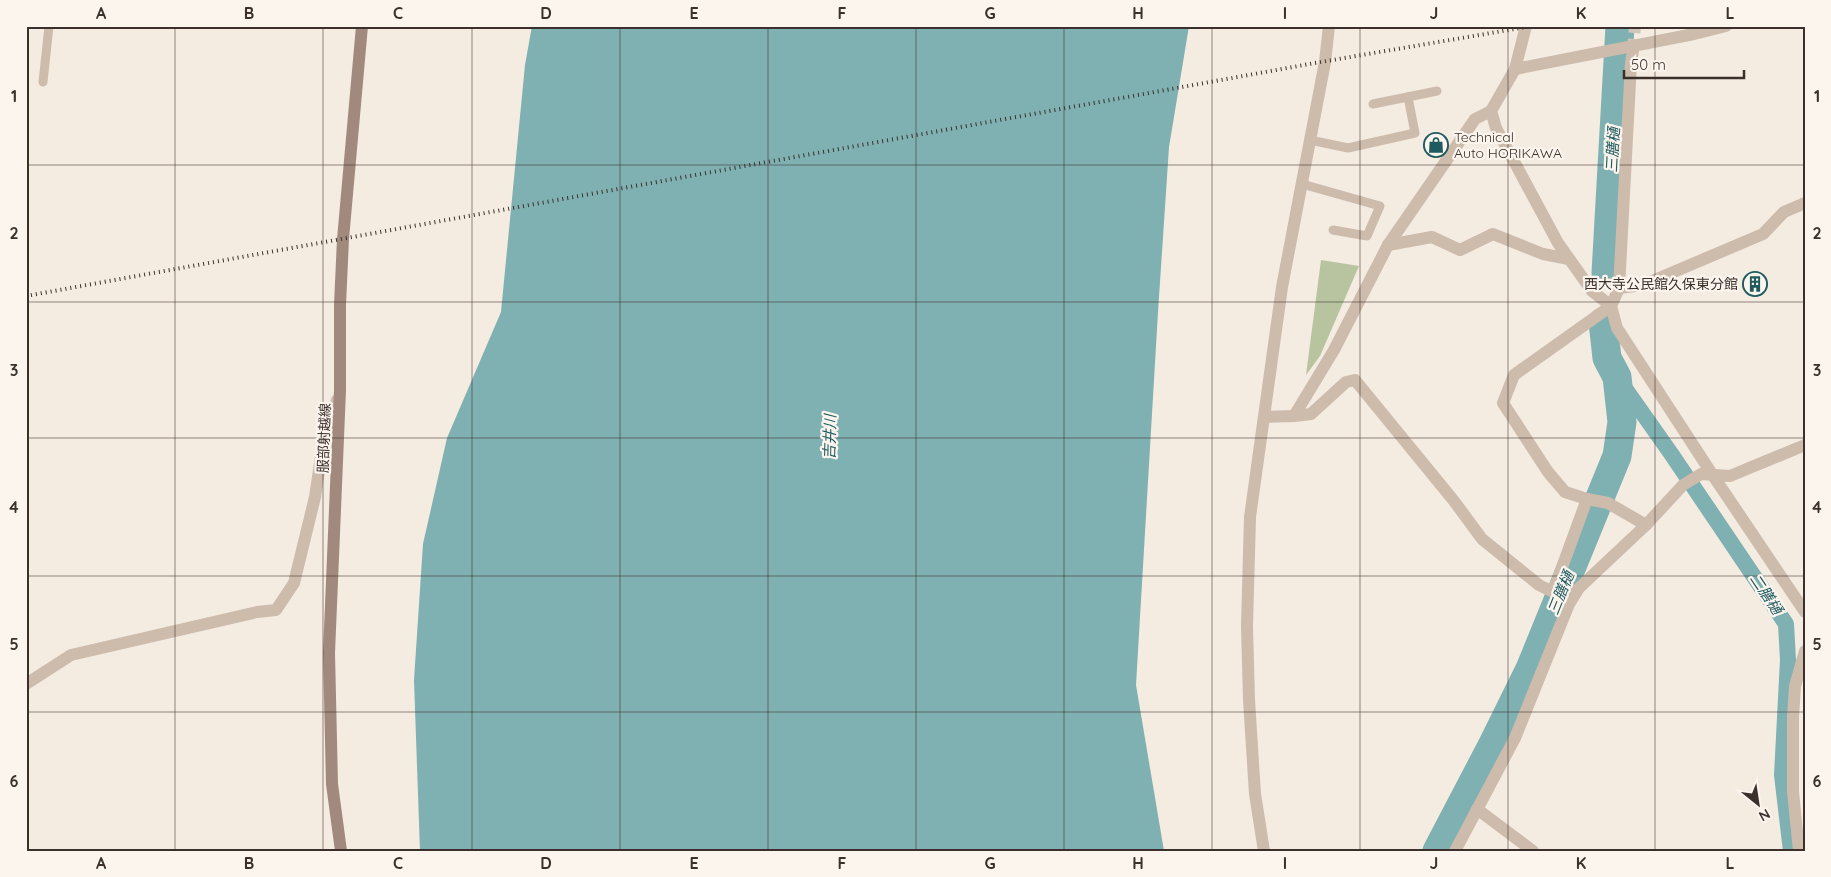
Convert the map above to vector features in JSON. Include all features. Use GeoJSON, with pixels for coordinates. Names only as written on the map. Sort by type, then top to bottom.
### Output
{"type":"FeatureCollection","features":[{"type":"Feature","properties":{"kind":"main road","name":"服部射越線"},"geometry":{"type":"LineString","coordinates":[[341,851],[332,784],[329,653],[340,390],[340,305],[343,239],[362,26]]}},
{"type":"Feature","properties":{"kind":"street"},"geometry":{"type":"LineString","coordinates":[[1264,851],[1255,794],[1249,700],[1247,626],[1250,517],[1282,287],[1325,62],[1329,26]]}},
{"type":"Feature","properties":{"kind":"street"},"geometry":{"type":"LineString","coordinates":[[1294,416],[1334,350],[1388,245],[1475,119],[1491,111],[1515,69],[1526,26]]}},
{"type":"Feature","properties":{"kind":"street"},"geometry":{"type":"LineString","coordinates":[[1515,69],[1629,49],[1726,26]]}},
{"type":"Feature","properties":{"kind":"street"},"geometry":{"type":"LineString","coordinates":[[1629,49],[1630,72],[1619,288],[1611,306],[1514,375],[1503,403],[1548,472],[1565,492],[1608,503],[1646,525]]}},
{"type":"Feature","properties":{"kind":"street"},"geometry":{"type":"LineString","coordinates":[[1491,111],[1496,128],[1507,150],[1558,244],[1592,291],[1611,306],[1617,328],[1706,474],[1805,612]]}},
{"type":"Feature","properties":{"kind":"street"},"geometry":{"type":"LineString","coordinates":[[1619,288],[1643,285],[1763,234],[1784,212],[1805,203]]}},
{"type":"Feature","properties":{"kind":"street"},"geometry":{"type":"LineString","coordinates":[[1388,245],[1432,237],[1460,250],[1493,234],[1543,254],[1569,259]]}},
{"type":"Feature","properties":{"kind":"street"},"geometry":{"type":"LineString","coordinates":[[1265,417],[1311,414],[1346,382],[1355,380],[1454,500],[1482,540],[1539,585],[1553,592],[1569,604]]}},
{"type":"Feature","properties":{"kind":"street"},"geometry":{"type":"LineString","coordinates":[[26,684],[71,655],[258,612],[276,610],[294,583],[315,497],[323,444],[340,390]]}},
{"type":"Feature","properties":{"kind":"street"},"geometry":{"type":"LineString","coordinates":[[1455,851],[1515,738],[1569,604],[1579,588],[1646,525],[1683,485],[1706,474],[1730,476],[1805,445]]}},
{"type":"Feature","properties":{"kind":"street"},"geometry":{"type":"LineString","coordinates":[[1553,592],[1587,499]]}},
{"type":"Feature","properties":{"kind":"street"},"geometry":{"type":"LineString","coordinates":[[1798,851],[1792,792],[1793,717],[1795,686],[1805,651]]}},
{"type":"Feature","properties":{"kind":"street"},"geometry":{"type":"LineString","coordinates":[[1477,809],[1533,851]]}},
{"type":"Feature","properties":{"kind":"lane"},"geometry":{"type":"LineString","coordinates":[[43,82],[49,26]]}},
{"type":"Feature","properties":{"kind":"lane"},"geometry":{"type":"LineString","coordinates":[[1373,104],[1437,91]]}},
{"type":"Feature","properties":{"kind":"lane"},"geometry":{"type":"LineString","coordinates":[[1310,140],[1348,148],[1415,133],[1408,97]]}},
{"type":"Feature","properties":{"kind":"lane"},"geometry":{"type":"LineString","coordinates":[[1302,184],[1380,206],[1367,236],[1333,230]]}},
{"type":"Feature","properties":{"kind":"green space"},"geometry":{"type":"Polygon","coordinates":[[[1321,260],[1359,266],[1320,356],[1306,375],[1321,260]]]}},
{"type":"Feature","properties":{"kind":"water","name":"吉井川"},"geometry":{"type":"Polygon","coordinates":[[[532,26],[1189,26],[1169,147],[1136,685],[1164,851],[420,851],[414,680],[423,544],[447,438],[501,312],[525,65],[532,26]]]}},
{"type":"Feature","properties":{"kind":"waterway","name":"三膳樋"},"geometry":{"type":"LineString","coordinates":[[1606,273],[1620,26]]}},
{"type":"Feature","properties":{"kind":"waterway","name":"三膳樋"},"geometry":{"type":"LineString","coordinates":[[1437,851],[1530,669],[1617,456],[1622,422],[1617,377],[1607,358],[1603,322]]}},
{"type":"Feature","properties":{"kind":"waterway","name":"二膳樋"},"geometry":{"type":"LineString","coordinates":[[1617,377],[1786,624],[1788,660],[1782,775],[1791,851]]}},
{"type":"Feature","properties":{"kind":"tunnel"},"geometry":{"type":"LineString","coordinates":[[1633,51],[1635,26]]}},
{"type":"Feature","properties":{"kind":"railway"},"geometry":{"type":"LineString","coordinates":[[26,296],[1315,63],[1532,26]]}},
{"type":"Feature","properties":{"kind":"place","name":"Technical Auto HORIKAWA"},"geometry":{"type":"Point","coordinates":[1436,145]}},
{"type":"Feature","properties":{"kind":"place","name":"西大寺公民館久保東分館"},"geometry":{"type":"Point","coordinates":[1755,284]}}]}
